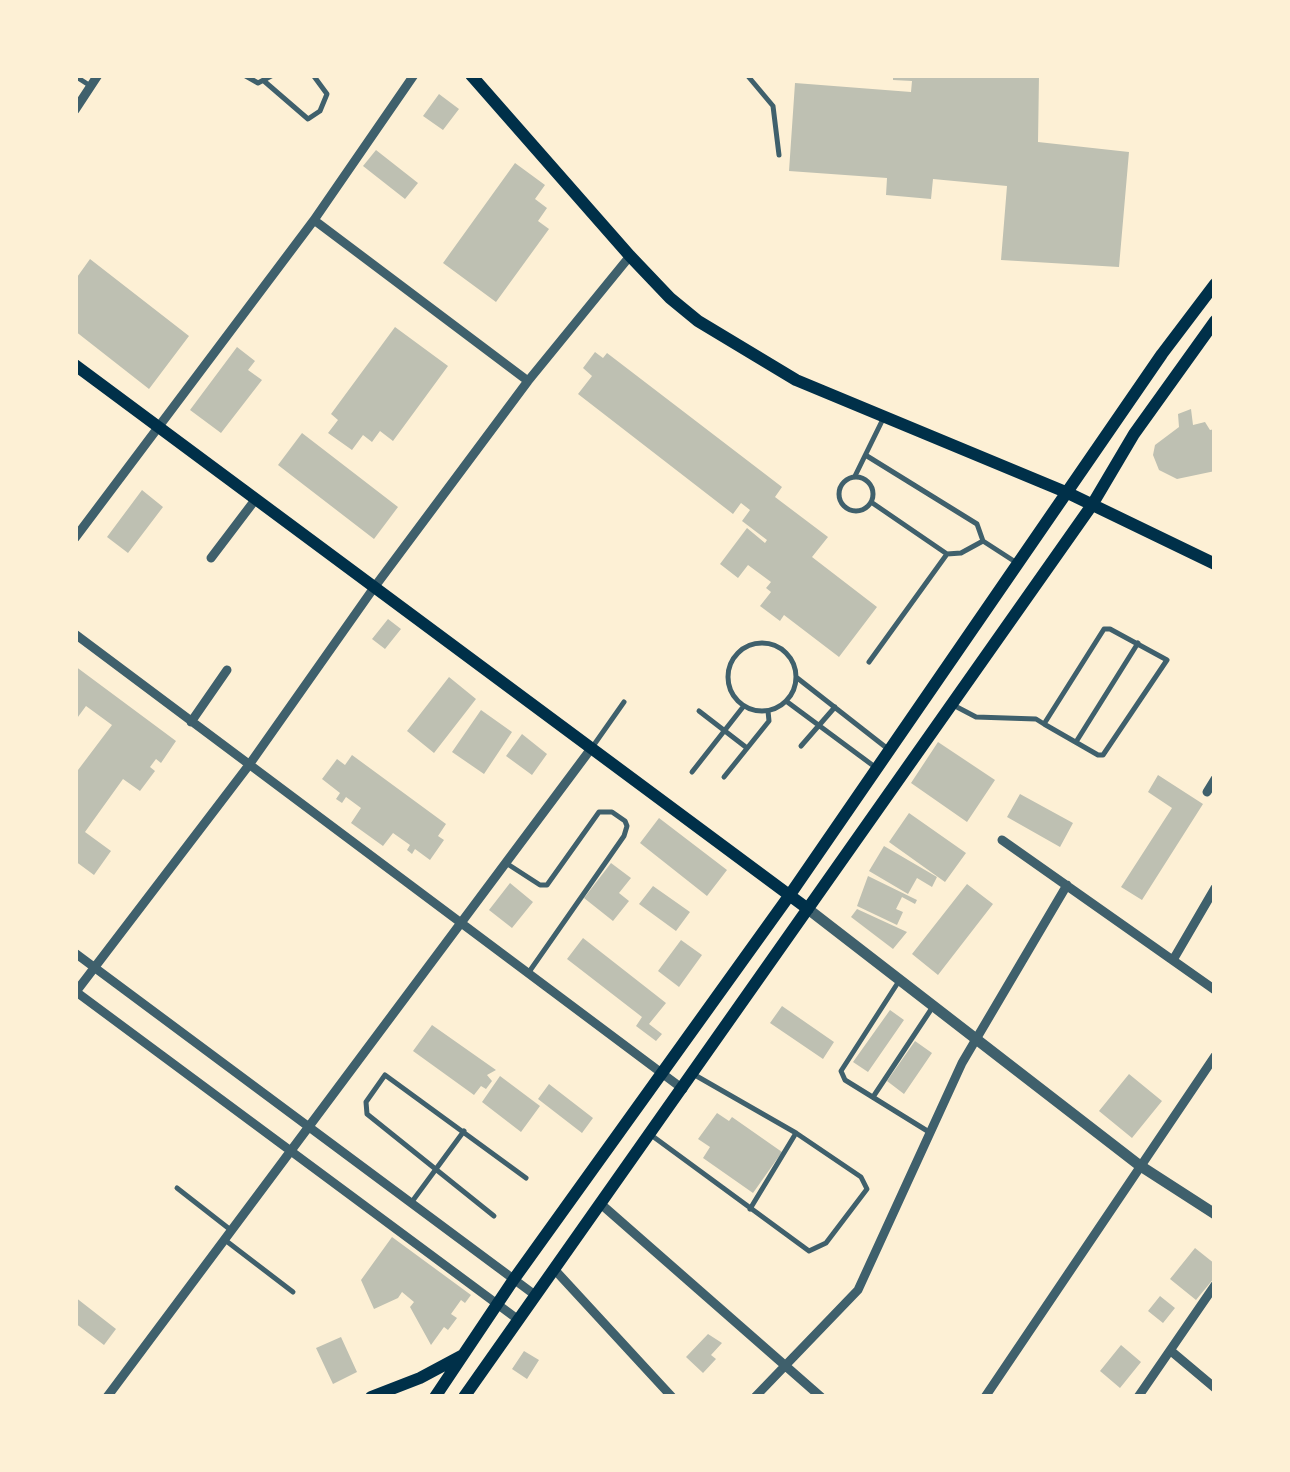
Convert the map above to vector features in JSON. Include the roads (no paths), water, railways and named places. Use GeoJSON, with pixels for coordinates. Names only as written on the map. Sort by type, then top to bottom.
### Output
{"type":"FeatureCollection","features":[{"type":"Feature","properties":{"kind":"main road"},"geometry":{"type":"LineString","coordinates":[[471,75],[630,256],[670,298],[698,320],[796,380],[1068,493],[1215,564]]}},
{"type":"Feature","properties":{"kind":"main road"},"geometry":{"type":"LineString","coordinates":[[1068,493],[1162,354],[1215,284]]}},
{"type":"Feature","properties":{"kind":"main road"},"geometry":{"type":"LineString","coordinates":[[464,1397],[1092,504],[1134,434],[1215,321]]}},
{"type":"Feature","properties":{"kind":"main road"},"geometry":{"type":"LineString","coordinates":[[75,366],[808,909]]}},
{"type":"Feature","properties":{"kind":"main road"},"geometry":{"type":"LineString","coordinates":[[435,1397],[497,1303],[789,896],[1018,564]]}},
{"type":"Feature","properties":{"kind":"main road"},"geometry":{"type":"LineString","coordinates":[[371,1397],[420,1378],[465,1354]]}},
{"type":"Feature","properties":{"kind":"street"},"geometry":{"type":"LineString","coordinates":[[75,110],[98,75]]}},
{"type":"Feature","properties":{"kind":"street"},"geometry":{"type":"LineString","coordinates":[[75,538],[314,220],[414,75]]}},
{"type":"Feature","properties":{"kind":"street"},"geometry":{"type":"LineString","coordinates":[[314,220],[528,381]]}},
{"type":"Feature","properties":{"kind":"street"},"geometry":{"type":"LineString","coordinates":[[516,1318],[75,992],[249,765],[373,589],[528,381],[630,256]]}},
{"type":"Feature","properties":{"kind":"street"},"geometry":{"type":"LineString","coordinates":[[211,558],[255,500]]}},
{"type":"Feature","properties":{"kind":"street"},"geometry":{"type":"LineString","coordinates":[[75,634],[683,1089]]}},
{"type":"Feature","properties":{"kind":"street"},"geometry":{"type":"LineString","coordinates":[[191,722],[227,670]]}},
{"type":"Feature","properties":{"kind":"street"},"geometry":{"type":"LineString","coordinates":[[107,1397],[590,750]]}},
{"type":"Feature","properties":{"kind":"street"},"geometry":{"type":"LineString","coordinates":[[1207,792],[1215,779]]}},
{"type":"Feature","properties":{"kind":"street"},"geometry":{"type":"LineString","coordinates":[[1002,840],[1215,990]]}},
{"type":"Feature","properties":{"kind":"street"},"geometry":{"type":"LineString","coordinates":[[755,1397],[855,1294],[975,1040],[1067,885]]}},
{"type":"Feature","properties":{"kind":"street"},"geometry":{"type":"LineString","coordinates":[[1173,960],[1215,888]]}},
{"type":"Feature","properties":{"kind":"street"},"geometry":{"type":"LineString","coordinates":[[808,909],[1139,1166],[1215,1214]]}},
{"type":"Feature","properties":{"kind":"street"},"geometry":{"type":"LineString","coordinates":[[75,954],[535,1295]]}},
{"type":"Feature","properties":{"kind":"street"},"geometry":{"type":"LineString","coordinates":[[985,1397],[1215,1056]]}},
{"type":"Feature","properties":{"kind":"street"},"geometry":{"type":"LineString","coordinates":[[602,1205],[821,1397]]}},
{"type":"Feature","properties":{"kind":"street"},"geometry":{"type":"LineString","coordinates":[[554,1269],[672,1397]]}},
{"type":"Feature","properties":{"kind":"street"},"geometry":{"type":"LineString","coordinates":[[1138,1397],[1215,1285]]}},
{"type":"Feature","properties":{"kind":"street"},"geometry":{"type":"LineString","coordinates":[[1172,1350],[1215,1388]]}},
{"type":"Feature","properties":{"kind":"lane"},"geometry":{"type":"LineString","coordinates":[[244,75],[258,83],[273,75]]}},
{"type":"Feature","properties":{"kind":"lane"},"geometry":{"type":"LineString","coordinates":[[264,81],[308,119],[320,111],[327,94],[313,75]]}},
{"type":"Feature","properties":{"kind":"lane"},"geometry":{"type":"LineString","coordinates":[[747,75],[773,106],[780,156]]}},
{"type":"Feature","properties":{"kind":"lane"},"geometry":{"type":"LineString","coordinates":[[75,76],[91,86]]}},
{"type":"Feature","properties":{"kind":"lane"},"geometry":{"type":"LineString","coordinates":[[1162,354],[1182,370]]}},
{"type":"Feature","properties":{"kind":"lane"},"geometry":{"type":"LineString","coordinates":[[855,477],[865,479],[872,487],[870,502],[863,509],[853,510],[841,500],[842,485],[855,477],[884,416]]}},
{"type":"Feature","properties":{"kind":"lane"},"geometry":{"type":"LineString","coordinates":[[867,456],[977,524],[982,541],[1018,564]]}},
{"type":"Feature","properties":{"kind":"lane"},"geometry":{"type":"LineString","coordinates":[[362,1397],[465,1354],[1068,493]]}},
{"type":"Feature","properties":{"kind":"lane"},"geometry":{"type":"LineString","coordinates":[[870,502],[948,554],[961,553],[982,541]]}},
{"type":"Feature","properties":{"kind":"lane"},"geometry":{"type":"LineString","coordinates":[[869,662],[948,554]]}},
{"type":"Feature","properties":{"kind":"lane"},"geometry":{"type":"LineString","coordinates":[[952,704],[976,717],[1025,717],[1103,756],[1167,664],[1164,656],[1104,629],[1044,724]]}},
{"type":"Feature","properties":{"kind":"lane"},"geometry":{"type":"LineString","coordinates":[[796,677],[786,701],[768,711],[744,706],[725,681],[739,651],[763,643],[776,646],[786,654],[796,677],[890,750]]}},
{"type":"Feature","properties":{"kind":"lane"},"geometry":{"type":"LineString","coordinates":[[1076,742],[1138,643]]}},
{"type":"Feature","properties":{"kind":"lane"},"geometry":{"type":"LineString","coordinates":[[786,701],[878,769]]}},
{"type":"Feature","properties":{"kind":"lane"},"geometry":{"type":"LineString","coordinates":[[590,750],[624,702]]}},
{"type":"Feature","properties":{"kind":"lane"},"geometry":{"type":"LineString","coordinates":[[692,772],[744,706]]}},
{"type":"Feature","properties":{"kind":"lane"},"geometry":{"type":"LineString","coordinates":[[802,746],[834,707]]}},
{"type":"Feature","properties":{"kind":"lane"},"geometry":{"type":"LineString","coordinates":[[699,710],[747,748]]}},
{"type":"Feature","properties":{"kind":"lane"},"geometry":{"type":"LineString","coordinates":[[724,777],[769,721],[768,711]]}},
{"type":"Feature","properties":{"kind":"lane"},"geometry":{"type":"LineString","coordinates":[[506,862],[540,886],[547,885],[599,812],[612,812],[625,820],[627,826],[624,836],[527,974]]}},
{"type":"Feature","properties":{"kind":"lane"},"geometry":{"type":"LineString","coordinates":[[899,981],[841,1071],[845,1080],[929,1132]]}},
{"type":"Feature","properties":{"kind":"lane"},"geometry":{"type":"LineString","coordinates":[[872,1097],[932,1006]]}},
{"type":"Feature","properties":{"kind":"lane"},"geometry":{"type":"LineString","coordinates":[[494,1216],[367,1114],[366,1102],[385,1074],[526,1178]]}},
{"type":"Feature","properties":{"kind":"lane"},"geometry":{"type":"LineString","coordinates":[[651,1135],[809,1251],[826,1242],[867,1189],[862,1177],[693,1074]]}},
{"type":"Feature","properties":{"kind":"lane"},"geometry":{"type":"LineString","coordinates":[[411,1203],[464,1131]]}},
{"type":"Feature","properties":{"kind":"lane"},"geometry":{"type":"LineString","coordinates":[[750,1209],[796,1134]]}},
{"type":"Feature","properties":{"kind":"lane"},"geometry":{"type":"LineString","coordinates":[[177,1188],[293,1292]]}}]}
